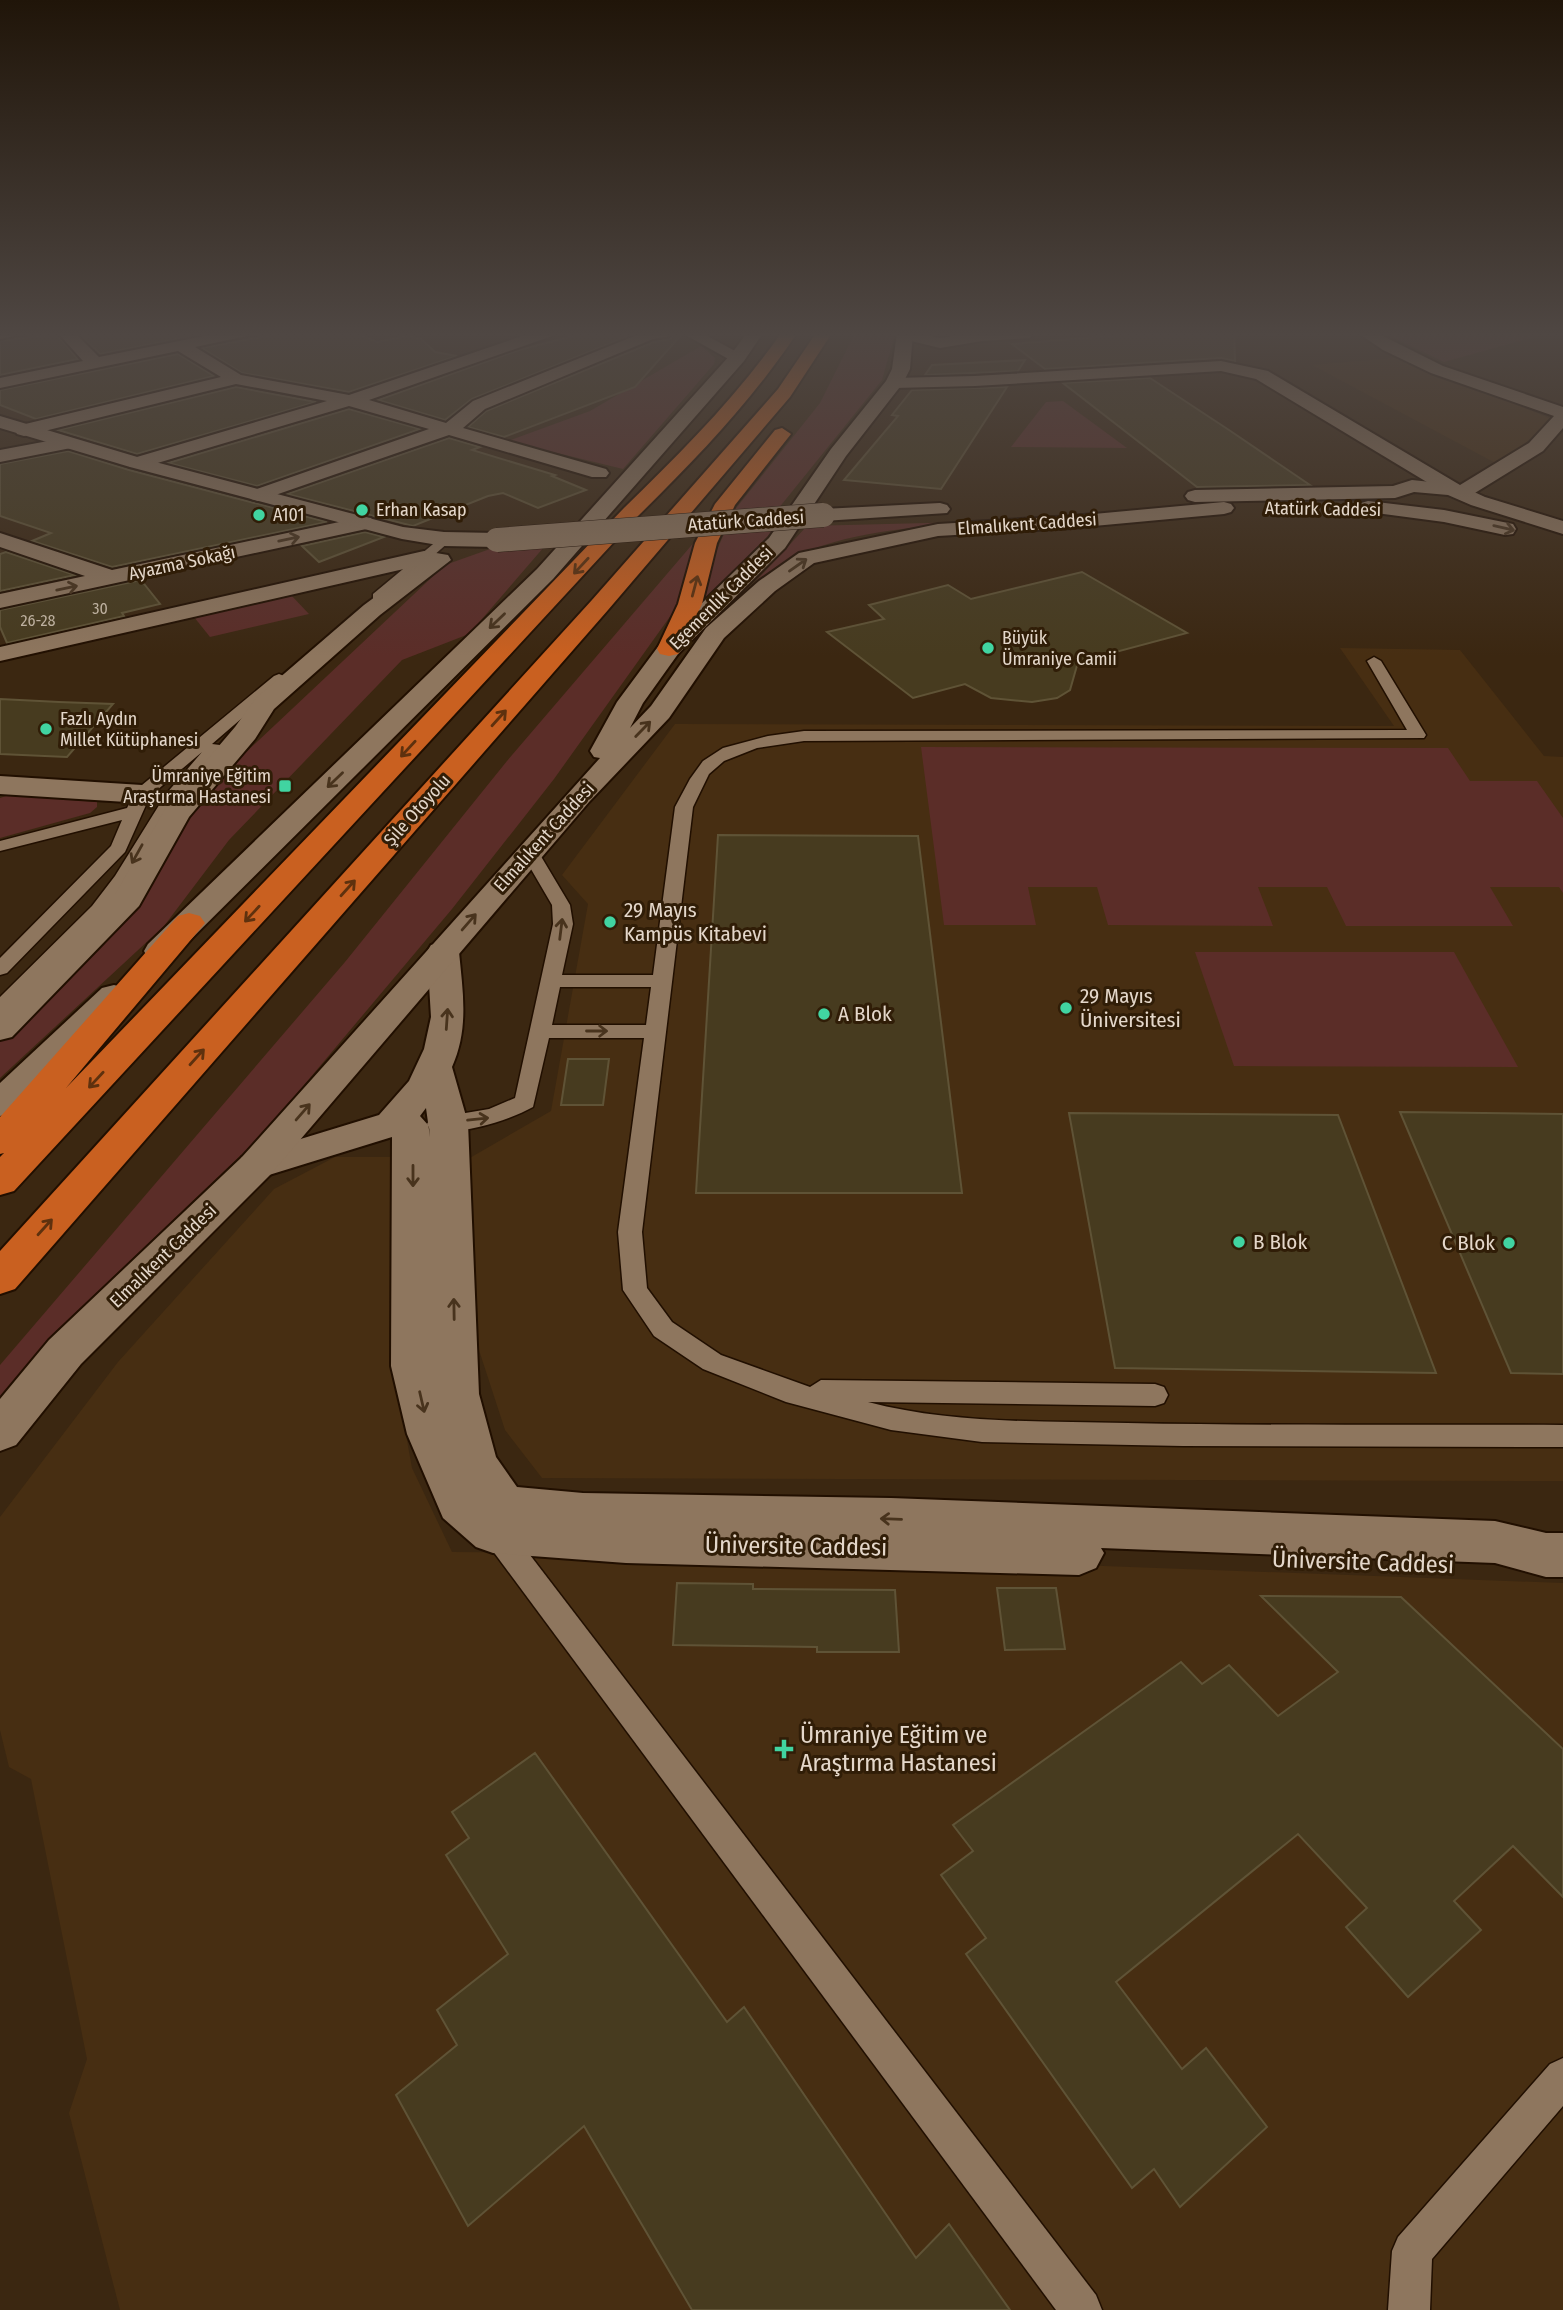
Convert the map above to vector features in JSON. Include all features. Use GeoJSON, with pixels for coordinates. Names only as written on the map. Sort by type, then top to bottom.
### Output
{"type":"FeatureCollection","features":[{"type":"Feature","properties":{"kind":"highway"},"geometry":{"type":"LineString","coordinates":[[0,1181],[631,513],[703,441]]}},
{"type":"Feature","properties":{"kind":"highway","name":"Şile Otoyolu"},"geometry":{"type":"LineString","coordinates":[[0,1278],[742,441]]}},
{"type":"Feature","properties":{"kind":"highway"},"geometry":{"type":"LineString","coordinates":[[669,649],[691,604],[706,544],[725,503],[776,441]]}},
{"type":"Feature","properties":{"kind":"highway"},"geometry":{"type":"LineString","coordinates":[[0,1141],[189,923]]}},
{"type":"Feature","properties":{"kind":"street","name":"Atatürk Caddesi"},"geometry":{"type":"LineString","coordinates":[[62,441],[401,533],[444,539],[496,540],[823,515],[1001,506],[1348,507],[1434,515],[1472,513],[1480,506],[1464,494]]}},
{"type":"Feature","properties":{"kind":"street"},"geometry":{"type":"LineString","coordinates":[[137,463],[211,441]]}},
{"type":"Feature","properties":{"kind":"street"},"geometry":{"type":"LineString","coordinates":[[258,495],[414,441]]}},
{"type":"Feature","properties":{"kind":"street"},"geometry":{"type":"LineString","coordinates":[[493,441],[599,473]]}},
{"type":"Feature","properties":{"kind":"street"},"geometry":{"type":"LineString","coordinates":[[0,1104],[545,574],[663,441]]}},
{"type":"Feature","properties":{"kind":"street","name":"Egemenlik Caddesi"},"geometry":{"type":"LineString","coordinates":[[579,796],[630,702],[669,649],[777,543],[848,441]]}},
{"type":"Feature","properties":{"kind":"street"},"geometry":{"type":"LineString","coordinates":[[1374,441],[1464,494],[1536,447],[1541,441]]}},
{"type":"Feature","properties":{"kind":"street"},"geometry":{"type":"LineString","coordinates":[[0,456],[69,443]]}},
{"type":"Feature","properties":{"kind":"street","name":"Atatürk Caddesi"},"geometry":{"type":"LineString","coordinates":[[1105,499],[1395,492],[1424,486],[1464,494],[1563,528]]}},
{"type":"Feature","properties":{"kind":"street","name":"Atatürk Caddesi"},"geometry":{"type":"LineString","coordinates":[[1395,492],[1395,501],[1401,506],[1563,543]]}},
{"type":"Feature","properties":{"kind":"street","name":"Atatürk Caddesi"},"geometry":{"type":"LineString","coordinates":[[1029,502],[1053,505],[1078,499]]}},
{"type":"Feature","properties":{"kind":"street","name":"Elmalıkent Caddesi"},"geometry":{"type":"LineString","coordinates":[[0,1432],[65,1352],[256,1166],[579,796],[660,712],[715,633],[767,586],[807,558],[938,530],[1072,522],[1224,508]]}},
{"type":"Feature","properties":{"kind":"street","name":"Ayazma Sokağı"},"geometry":{"type":"LineString","coordinates":[[0,601],[363,523]]}},
{"type":"Feature","properties":{"kind":"street"},"geometry":{"type":"LineString","coordinates":[[0,540],[113,578]]}},
{"type":"Feature","properties":{"kind":"street"},"geometry":{"type":"LineString","coordinates":[[0,654],[424,558],[440,560],[372,610],[257,714],[245,733],[176,814],[128,899],[0,1029]]}},
{"type":"Feature","properties":{"kind":"street"},"geometry":{"type":"LineString","coordinates":[[0,785],[138,803]]}},
{"type":"Feature","properties":{"kind":"street"},"geometry":{"type":"LineString","coordinates":[[443,953],[448,1017],[442,1049],[417,1124],[413,1150],[413,1366],[429,1434],[460,1504],[497,1517]]}},
{"type":"Feature","properties":{"kind":"street"},"geometry":{"type":"LineString","coordinates":[[256,1166],[417,1124]]}},
{"type":"Feature","properties":{"kind":"street"},"geometry":{"type":"LineString","coordinates":[[0,1454],[65,1352]]}},
{"type":"Feature","properties":{"kind":"street","name":"Üniversite Caddesi"},"geometry":{"type":"LineString","coordinates":[[497,1517],[626,1542],[1500,1566],[1557,1560]]}},
{"type":"Feature","properties":{"kind":"lane"},"geometry":{"type":"LineString","coordinates":[[0,846],[138,803],[232,718],[444,539]]}},
{"type":"Feature","properties":{"kind":"lane"},"geometry":{"type":"LineString","coordinates":[[1374,661],[1418,735],[804,736],[776,738],[742,747],[710,763],[684,807],[630,1232],[635,1290],[663,1329],[712,1362],[786,1391],[891,1419],[982,1431],[1197,1435],[1563,1436]]}},
{"type":"Feature","properties":{"kind":"lane"},"geometry":{"type":"LineString","coordinates":[[0,1008],[99,909],[123,878],[172,798],[216,745],[232,718]]}},
{"type":"Feature","properties":{"kind":"lane"},"geometry":{"type":"LineString","coordinates":[[0,969],[119,848],[138,803]]}},
{"type":"Feature","properties":{"kind":"lane"},"geometry":{"type":"LineString","coordinates":[[417,1124],[493,1118],[508,1113],[525,1102],[563,924],[561,905],[530,852]]}},
{"type":"Feature","properties":{"kind":"lane"},"geometry":{"type":"LineString","coordinates":[[551,981],[662,981]]}},
{"type":"Feature","properties":{"kind":"lane"},"geometry":{"type":"LineString","coordinates":[[539,1031],[656,1031]]}},
{"type":"Feature","properties":{"kind":"lane"},"geometry":{"type":"LineString","coordinates":[[786,1391],[1155,1395]]}},
{"type":"Feature","properties":{"kind":"lane"},"geometry":{"type":"LineString","coordinates":[[497,1517],[1081,2310]]}},
{"type":"Feature","properties":{"kind":"lane"},"geometry":{"type":"LineString","coordinates":[[1409,2310],[1412,2251],[1563,2077]]}},
{"type":"Feature","properties":{"kind":"shaded area"},"geometry":{"type":"Polygon","coordinates":[[[509,441],[647,441],[623,469],[509,441]]]}},
{"type":"Feature","properties":{"kind":"shaded area"},"geometry":{"type":"Polygon","coordinates":[[[790,441],[833,441],[778,509],[733,512],[790,441]]]}},
{"type":"Feature","properties":{"kind":"shaded area"},"geometry":{"type":"Polygon","coordinates":[[[1016,441],[1117,441],[1127,448],[1011,447],[1016,441]]]}},
{"type":"Feature","properties":{"kind":"shaded area"},"geometry":{"type":"Polygon","coordinates":[[[1454,441],[1528,441],[1501,466],[1454,441]]]}},
{"type":"Feature","properties":{"kind":"shaded area"},"geometry":{"type":"Polygon","coordinates":[[[967,522],[878,532],[834,542],[792,558],[756,581],[807,526],[967,522]]]}},
{"type":"Feature","properties":{"kind":"shaded area"},"geometry":{"type":"Polygon","coordinates":[[[775,529],[705,599],[712,561],[724,534],[775,529]]]}},
{"type":"Feature","properties":{"kind":"shaded area"},"geometry":{"type":"Polygon","coordinates":[[[696,540],[679,604],[554,779],[452,909],[262,1135],[51,1336],[0,1400],[0,1365],[345,962],[507,761],[696,540]]]}},
{"type":"Feature","properties":{"kind":"shaded area"},"geometry":{"type":"Polygon","coordinates":[[[544,547],[469,634],[402,660],[229,840],[164,926],[0,1078],[0,1024],[193,802],[445,565],[490,549],[544,547]]]}},
{"type":"Feature","properties":{"kind":"shaded area"},"geometry":{"type":"Polygon","coordinates":[[[291,595],[309,614],[210,637],[194,617],[291,595]]]}},
{"type":"Feature","properties":{"kind":"shaded area","name":"29 Mayıs Üniversitesi"},"geometry":{"type":"Polygon","coordinates":[[[1340,648],[1460,650],[1544,756],[1563,757],[1563,1481],[542,1478],[505,1430],[477,1344],[468,1159],[551,1111],[588,904],[562,875],[675,724],[1394,726],[1340,648]]]}},
{"type":"Feature","properties":{"kind":"shaded area"},"geometry":{"type":"Polygon","coordinates":[[[921,747],[1448,748],[1470,781],[1537,781],[1563,818],[1563,893],[1559,887],[1490,887],[1513,926],[1346,926],[1327,887],[1258,887],[1273,926],[1108,925],[1097,887],[1028,887],[1036,925],[944,925],[921,747]]]}},
{"type":"Feature","properties":{"kind":"shaded area"},"geometry":{"type":"Polygon","coordinates":[[[9,795],[97,802],[97,807],[90,813],[0,838],[0,798],[9,795]]]}},
{"type":"Feature","properties":{"kind":"shaded area"},"geometry":{"type":"Polygon","coordinates":[[[1195,952],[1454,952],[1518,1067],[1234,1066],[1195,952]]]}},
{"type":"Feature","properties":{"kind":"shaded area","name":"Ümraniye Eğitim ve Araştırma Hastanesi"},"geometry":{"type":"Polygon","coordinates":[[[335,1157],[399,1157],[393,1363],[412,1468],[452,1552],[809,1555],[1563,1583],[1563,2310],[120,2310],[69,2113],[87,2059],[31,1779],[9,1767],[0,1730],[0,1517],[118,1362],[274,1189],[335,1157]]]}},
{"type":"Feature","properties":{"kind":"building"},"geometry":{"type":"Polygon","coordinates":[[[94,441],[182,441],[137,454],[94,441]]]}},
{"type":"Feature","properties":{"kind":"building"},"geometry":{"type":"Polygon","coordinates":[[[242,441],[386,441],[257,486],[168,463],[242,441]]]}},
{"type":"Feature","properties":{"kind":"building"},"geometry":{"type":"Polygon","coordinates":[[[441,441],[459,441],[480,447],[472,450],[555,475],[552,476],[586,490],[538,508],[503,493],[488,496],[413,526],[287,494],[441,441]]]}},
{"type":"Feature","properties":{"kind":"building"},"geometry":{"type":"Polygon","coordinates":[[[877,441],[972,441],[941,489],[844,480],[877,441]]]}},
{"type":"Feature","properties":{"kind":"building"},"geometry":{"type":"Polygon","coordinates":[[[1137,441],[1245,441],[1310,485],[1197,487],[1137,441]]]}},
{"type":"Feature","properties":{"kind":"building"},"geometry":{"type":"Polygon","coordinates":[[[68,451],[129,470],[327,522],[112,567],[32,541],[51,533],[0,516],[0,464],[68,451]]]}},
{"type":"Feature","properties":{"kind":"building"},"geometry":{"type":"Polygon","coordinates":[[[365,532],[384,537],[319,562],[302,546],[365,532]]]}},
{"type":"Feature","properties":{"kind":"building"},"geometry":{"type":"Polygon","coordinates":[[[6,552],[75,575],[0,591],[0,554],[6,552]]]}},
{"type":"Feature","properties":{"kind":"building","name":"Büyük Ümraniye Camii"},"geometry":{"type":"Polygon","coordinates":[[[1082,572],[1187,633],[1078,662],[1070,690],[1057,698],[1032,702],[991,698],[965,684],[913,698],[827,632],[884,619],[869,605],[948,585],[971,599],[1082,572]]]}},
{"type":"Feature","properties":{"kind":"building"},"geometry":{"type":"Polygon","coordinates":[[[141,580],[160,604],[122,613],[124,616],[7,643],[0,627],[0,610],[141,580]]]}},
{"type":"Feature","properties":{"kind":"building","name":"Fazlı Aydın Millet Kütüphanesi"},"geometry":{"type":"Polygon","coordinates":[[[0,699],[113,704],[67,757],[0,754],[0,699]]]}},
{"type":"Feature","properties":{"kind":"building","name":"A Blok"},"geometry":{"type":"Polygon","coordinates":[[[718,835],[918,836],[962,1193],[696,1193],[718,835]]]}},
{"type":"Feature","properties":{"kind":"building"},"geometry":{"type":"Polygon","coordinates":[[[568,1059],[609,1059],[603,1105],[561,1105],[568,1059]]]}},
{"type":"Feature","properties":{"kind":"building","name":"C Blok"},"geometry":{"type":"Polygon","coordinates":[[[1400,1112],[1563,1114],[1563,1374],[1511,1373],[1400,1112]]]}},
{"type":"Feature","properties":{"kind":"building","name":"B Blok"},"geometry":{"type":"Polygon","coordinates":[[[1069,1113],[1338,1115],[1436,1373],[1115,1368],[1069,1113]]]}},
{"type":"Feature","properties":{"kind":"building"},"geometry":{"type":"Polygon","coordinates":[[[677,1583],[753,1584],[753,1589],[895,1590],[899,1652],[817,1652],[817,1647],[673,1645],[677,1583]]]}},
{"type":"Feature","properties":{"kind":"building"},"geometry":{"type":"Polygon","coordinates":[[[997,1588],[1056,1588],[1065,1649],[1005,1650],[997,1588]]]}},
{"type":"Feature","properties":{"kind":"building"},"geometry":{"type":"Polygon","coordinates":[[[1261,1596],[1401,1597],[1563,1749],[1563,1897],[1513,1846],[1454,1901],[1481,1930],[1408,1997],[1346,1927],[1367,1908],[1298,1834],[1116,1982],[1182,2069],[1206,2048],[1267,2127],[1180,2207],[1154,2169],[1132,2188],[966,1954],[986,1938],[941,1875],[973,1851],[953,1825],[1181,1662],[1202,1684],[1229,1665],[1278,1716],[1338,1672],[1261,1596]]]}},
{"type":"Feature","properties":{"kind":"building"},"geometry":{"type":"Polygon","coordinates":[[[535,1753],[727,2022],[744,2007],[916,2258],[949,2224],[1010,2310],[692,2310],[584,2126],[468,2226],[396,2095],[457,2045],[437,2010],[508,1954],[446,1855],[469,1838],[452,1812],[535,1753]]]}},
{"type":"Feature","properties":{"kind":"place","name":"Erhan Kasap"},"geometry":{"type":"Point","coordinates":[362,510]}},
{"type":"Feature","properties":{"kind":"place","name":"A101"},"geometry":{"type":"Point","coordinates":[259,515]}},
{"type":"Feature","properties":{"kind":"place","name":"Büyük Ümraniye Camii"},"geometry":{"type":"Point","coordinates":[988,648]}},
{"type":"Feature","properties":{"kind":"place","name":"Fazlı Aydın Millet Kütüphanesi"},"geometry":{"type":"Point","coordinates":[46,729]}},
{"type":"Feature","properties":{"kind":"place","name":"Ümraniye Eğitim Araştırma Hastanesi"},"geometry":{"type":"Point","coordinates":[285,786]}},
{"type":"Feature","properties":{"kind":"place","name":"29 Mayıs Kampüs Kitabevi"},"geometry":{"type":"Point","coordinates":[610,922]}},
{"type":"Feature","properties":{"kind":"place","name":"29 Mayıs Üniversitesi"},"geometry":{"type":"Point","coordinates":[1066,1008]}},
{"type":"Feature","properties":{"kind":"place","name":"A Blok"},"geometry":{"type":"Point","coordinates":[824,1014]}},
{"type":"Feature","properties":{"kind":"place","name":"B Blok"},"geometry":{"type":"Point","coordinates":[1239,1242]}},
{"type":"Feature","properties":{"kind":"place","name":"C Blok"},"geometry":{"type":"Point","coordinates":[1509,1243]}},
{"type":"Feature","properties":{"kind":"place","name":"Ümraniye Eğitim ve Araştırma Hastanesi"},"geometry":{"type":"Point","coordinates":[784,1749]}}]}
